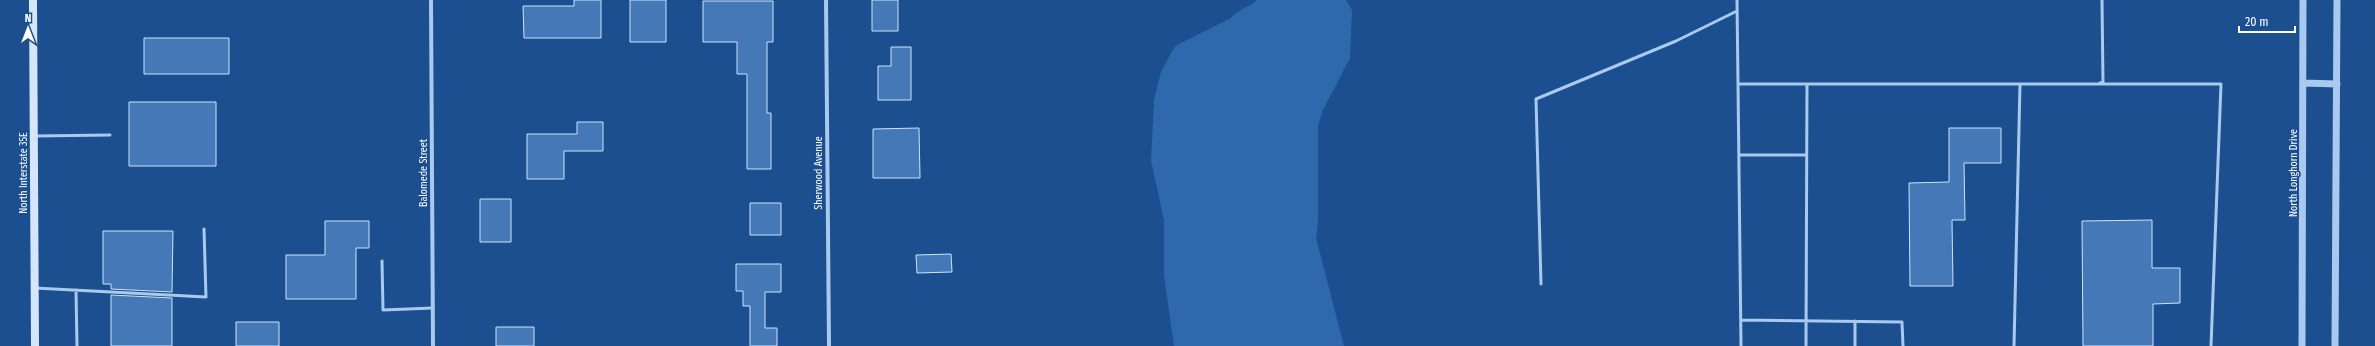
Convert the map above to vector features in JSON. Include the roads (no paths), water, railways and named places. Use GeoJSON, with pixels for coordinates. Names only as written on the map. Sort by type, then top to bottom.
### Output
{"type":"FeatureCollection","features":[{"type":"Feature","properties":{"kind":"main road","name":"North Interstate 35E"},"geometry":{"type":"LineString","coordinates":[[33,0],[35,346]]}},
{"type":"Feature","properties":{"kind":"street","name":"Balomede Street"},"geometry":{"type":"LineString","coordinates":[[431,0],[433,346]]}},
{"type":"Feature","properties":{"kind":"street","name":"Sherwood Avenue"},"geometry":{"type":"LineString","coordinates":[[826,0],[829,346]]}},
{"type":"Feature","properties":{"kind":"street","name":"North Longhorn Drive"},"geometry":{"type":"LineString","coordinates":[[2302,346],[2303,0]]}},
{"type":"Feature","properties":{"kind":"street"},"geometry":{"type":"LineString","coordinates":[[2335,346],[2337,0]]}},
{"type":"Feature","properties":{"kind":"street"},"geometry":{"type":"LineString","coordinates":[[2303,83],[2337,84]]}},
{"type":"Feature","properties":{"kind":"lane"},"geometry":{"type":"LineString","coordinates":[[1737,0],[1741,346]]}},
{"type":"Feature","properties":{"kind":"lane"},"geometry":{"type":"LineString","coordinates":[[2020,84],[2103,82],[2102,0]]}},
{"type":"Feature","properties":{"kind":"lane"},"geometry":{"type":"LineString","coordinates":[[1541,284],[1536,99],[1676,41],[1737,11]]}},
{"type":"Feature","properties":{"kind":"lane"},"geometry":{"type":"LineString","coordinates":[[1738,84],[2221,84],[2211,346]]}},
{"type":"Feature","properties":{"kind":"lane"},"geometry":{"type":"LineString","coordinates":[[1806,346],[1807,84]]}},
{"type":"Feature","properties":{"kind":"lane"},"geometry":{"type":"LineString","coordinates":[[2014,346],[2020,84]]}},
{"type":"Feature","properties":{"kind":"lane"},"geometry":{"type":"LineString","coordinates":[[34,136],[110,135]]}},
{"type":"Feature","properties":{"kind":"lane"},"geometry":{"type":"LineString","coordinates":[[1739,155],[1806,155]]}},
{"type":"Feature","properties":{"kind":"lane"},"geometry":{"type":"LineString","coordinates":[[35,288],[206,297],[204,229]]}},
{"type":"Feature","properties":{"kind":"lane"},"geometry":{"type":"LineString","coordinates":[[382,261],[383,310],[433,308]]}},
{"type":"Feature","properties":{"kind":"lane"},"geometry":{"type":"LineString","coordinates":[[76,290],[77,346]]}},
{"type":"Feature","properties":{"kind":"lane"},"geometry":{"type":"LineString","coordinates":[[1741,320],[1902,322],[1903,346]]}},
{"type":"Feature","properties":{"kind":"lane"},"geometry":{"type":"LineString","coordinates":[[1855,322],[1855,346]]}}]}
